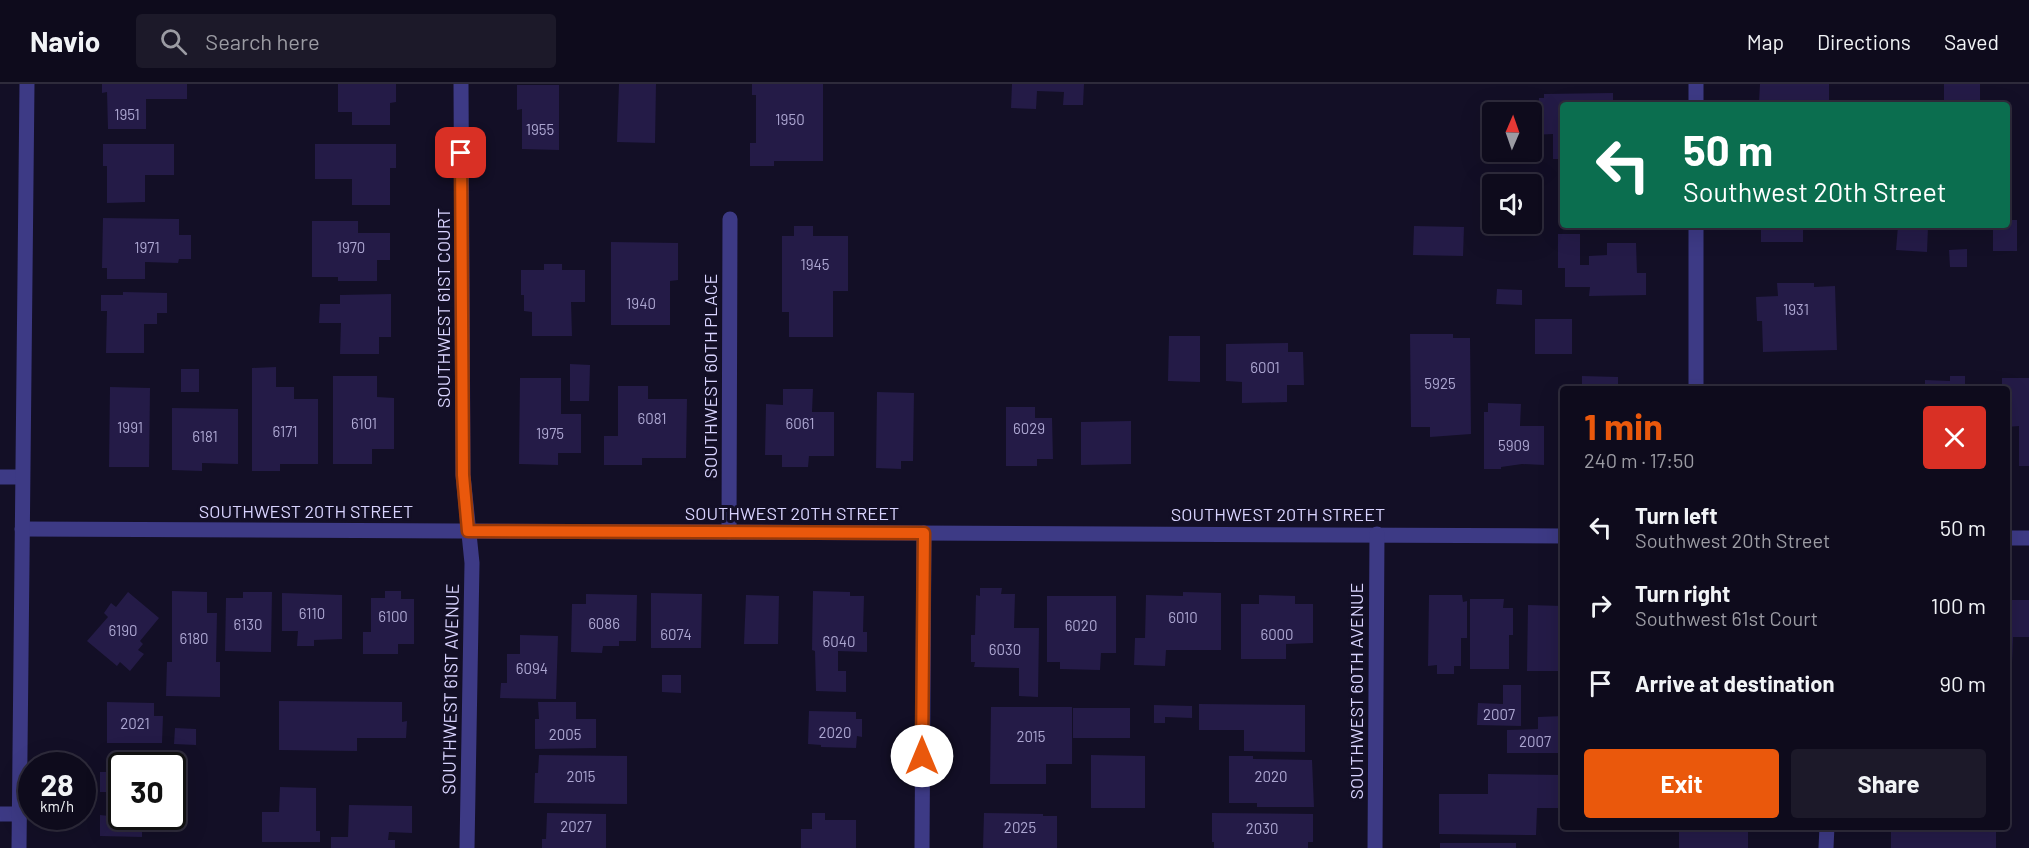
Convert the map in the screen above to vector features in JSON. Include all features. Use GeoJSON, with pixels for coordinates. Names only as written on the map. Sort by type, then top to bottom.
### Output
{"type":"FeatureCollection","features":[{"type":"Feature","properties":{"kind":"street"},"geometry":{"type":"LineString","coordinates":[[20,752],[27,84]]}},
{"type":"Feature","properties":{"kind":"street","name":"SOUTHWEST 61ST COURT"},"geometry":{"type":"LineString","coordinates":[[461,84],[463,475],[468,531]]}},
{"type":"Feature","properties":{"kind":"street"},"geometry":{"type":"LineString","coordinates":[[1696,84],[1696,102]]}},
{"type":"Feature","properties":{"kind":"street","name":"SOUTHWEST 60TH PLACE"},"geometry":{"type":"LineString","coordinates":[[729,532],[730,219]]}},
{"type":"Feature","properties":{"kind":"street"},"geometry":{"type":"LineString","coordinates":[[1696,228],[1696,386]]}},
{"type":"Feature","properties":{"kind":"street"},"geometry":{"type":"LineString","coordinates":[[0,477],[22,477]]}},
{"type":"Feature","properties":{"kind":"street","name":"SOUTHWEST 20TH STREET"},"geometry":{"type":"LineString","coordinates":[[22,529],[1560,536]]}},
{"type":"Feature","properties":{"kind":"street","name":"SOUTHWEST 61ST AVENUE"},"geometry":{"type":"LineString","coordinates":[[467,848],[472,563],[468,531]]}},
{"type":"Feature","properties":{"kind":"street"},"geometry":{"type":"LineString","coordinates":[[922,848],[924,533]]}},
{"type":"Feature","properties":{"kind":"street","name":"SOUTHWEST 60TH AVENUE"},"geometry":{"type":"LineString","coordinates":[[1375,848],[1377,534]]}},
{"type":"Feature","properties":{"kind":"street"},"geometry":{"type":"LineString","coordinates":[[2010,538],[2029,538]]}},
{"type":"Feature","properties":{"kind":"street"},"geometry":{"type":"LineString","coordinates":[[0,814],[18,814]]}},
{"type":"Feature","properties":{"kind":"street"},"geometry":{"type":"LineString","coordinates":[[19,830],[19,848]]}},
{"type":"Feature","properties":{"kind":"street"},"geometry":{"type":"LineString","coordinates":[[1826,848],[1827,830]]}},
{"type":"Feature","properties":{"kind":"building"},"geometry":{"type":"Polygon","coordinates":[[[102,84],[187,84],[187,99],[146,99],[146,129],[108,129],[107,92],[102,93],[102,84]]]}},
{"type":"Feature","properties":{"kind":"building"},"geometry":{"type":"Polygon","coordinates":[[[338,84],[396,84],[396,102],[390,103],[390,125],[352,125],[352,112],[338,112],[338,84]]]}},
{"type":"Feature","properties":{"kind":"building"},"geometry":{"type":"Polygon","coordinates":[[[619,84],[656,84],[655,143],[617,142],[619,84]]]}},
{"type":"Feature","properties":{"kind":"building"},"geometry":{"type":"Polygon","coordinates":[[[752,84],[823,84],[823,161],[774,161],[774,166],[750,166],[750,143],[756,143],[756,95],[752,95],[752,84]]]}},
{"type":"Feature","properties":{"kind":"building"},"geometry":{"type":"Polygon","coordinates":[[[1012,84],[1084,84],[1083,105],[1063,105],[1064,92],[1037,91],[1036,109],[1011,108],[1012,84]]]}},
{"type":"Feature","properties":{"kind":"building"},"geometry":{"type":"Polygon","coordinates":[[[1760,84],[1829,84],[1829,102],[1759,102],[1760,84]]]}},
{"type":"Feature","properties":{"kind":"building"},"geometry":{"type":"Polygon","coordinates":[[[1944,84],[1980,84],[1980,102],[1944,102],[1944,84]]]}},
{"type":"Feature","properties":{"kind":"building"},"geometry":{"type":"Polygon","coordinates":[[[517,85],[559,85],[559,150],[522,149],[522,109],[517,110],[517,85]]]}},
{"type":"Feature","properties":{"kind":"building"},"geometry":{"type":"Polygon","coordinates":[[[1613,93],[1613,102],[1560,102],[1560,159],[1553,159],[1553,134],[1542,135],[1542,102],[1539,102],[1539,98],[1544,98],[1544,94],[1613,93]]]}},
{"type":"Feature","properties":{"kind":"building"},"geometry":{"type":"Polygon","coordinates":[[[103,144],[174,144],[174,175],[145,175],[145,202],[107,203],[107,166],[103,166],[103,144]]]}},
{"type":"Feature","properties":{"kind":"building"},"geometry":{"type":"Polygon","coordinates":[[[315,144],[396,144],[396,168],[390,168],[390,205],[352,205],[352,179],[315,179],[315,144]]]}},
{"type":"Feature","properties":{"kind":"building"},"geometry":{"type":"Polygon","coordinates":[[[103,218],[179,219],[179,235],[191,235],[191,259],[179,259],[178,263],[145,262],[145,279],[107,279],[107,268],[102,268],[103,218]]]}},
{"type":"Feature","properties":{"kind":"building"},"geometry":{"type":"Polygon","coordinates":[[[2010,220],[2017,220],[2017,251],[1993,251],[1993,228],[2010,228],[2010,220]]]}},
{"type":"Feature","properties":{"kind":"building"},"geometry":{"type":"Polygon","coordinates":[[[312,221],[358,221],[358,233],[390,233],[390,260],[377,260],[377,281],[338,281],[338,277],[312,277],[312,221]]]}},
{"type":"Feature","properties":{"kind":"building"},"geometry":{"type":"Polygon","coordinates":[[[794,226],[813,226],[813,236],[848,236],[848,291],[833,291],[833,337],[789,337],[789,312],[782,312],[782,236],[794,236],[794,226]]]}},
{"type":"Feature","properties":{"kind":"building"},"geometry":{"type":"Polygon","coordinates":[[[1414,226],[1464,227],[1463,256],[1413,255],[1414,226]]]}},
{"type":"Feature","properties":{"kind":"building"},"geometry":{"type":"Polygon","coordinates":[[[1761,228],[1816,228],[1803,229],[1803,242],[1761,242],[1761,228]]]}},
{"type":"Feature","properties":{"kind":"building"},"geometry":{"type":"Polygon","coordinates":[[[1898,228],[1928,228],[1927,252],[1896,250],[1898,228]]]}},
{"type":"Feature","properties":{"kind":"building"},"geometry":{"type":"Polygon","coordinates":[[[1558,234],[1580,234],[1580,265],[1589,265],[1589,256],[1607,255],[1607,243],[1636,243],[1637,273],[1646,273],[1646,295],[1589,296],[1590,287],[1565,287],[1565,268],[1558,268],[1558,234]]]}},
{"type":"Feature","properties":{"kind":"building"},"geometry":{"type":"Polygon","coordinates":[[[611,242],[678,243],[678,280],[670,281],[670,325],[611,325],[611,242]]]}},
{"type":"Feature","properties":{"kind":"building"},"geometry":{"type":"Polygon","coordinates":[[[1967,249],[1967,267],[1950,267],[1949,250],[1967,249]]]}},
{"type":"Feature","properties":{"kind":"building"},"geometry":{"type":"Polygon","coordinates":[[[544,264],[562,264],[562,270],[585,270],[585,302],[571,302],[572,336],[532,336],[532,312],[524,311],[524,295],[521,295],[521,270],[544,270],[544,264]]]}},
{"type":"Feature","properties":{"kind":"building"},"geometry":{"type":"Polygon","coordinates":[[[1777,283],[1814,283],[1814,287],[1835,286],[1837,350],[1763,352],[1762,321],[1757,321],[1756,297],[1778,296],[1777,283]]]}},
{"type":"Feature","properties":{"kind":"building"},"geometry":{"type":"Polygon","coordinates":[[[1497,289],[1522,290],[1522,305],[1496,304],[1497,289]]]}},
{"type":"Feature","properties":{"kind":"building"},"geometry":{"type":"Polygon","coordinates":[[[123,292],[167,293],[167,313],[157,313],[157,324],[144,324],[144,353],[106,353],[107,311],[101,311],[101,295],[123,295],[123,292]]]}},
{"type":"Feature","properties":{"kind":"building"},"geometry":{"type":"Polygon","coordinates":[[[391,294],[391,337],[379,337],[379,354],[340,354],[341,323],[319,323],[320,304],[340,304],[340,295],[391,294]]]}},
{"type":"Feature","properties":{"kind":"building"},"geometry":{"type":"Polygon","coordinates":[[[1535,319],[1572,319],[1572,354],[1535,354],[1535,319]]]}},
{"type":"Feature","properties":{"kind":"building"},"geometry":{"type":"Polygon","coordinates":[[[1410,334],[1453,334],[1453,338],[1470,338],[1471,434],[1430,437],[1430,427],[1411,427],[1410,334]]]}},
{"type":"Feature","properties":{"kind":"building"},"geometry":{"type":"Polygon","coordinates":[[[1169,336],[1200,336],[1200,382],[1168,381],[1169,336]]]}},
{"type":"Feature","properties":{"kind":"building"},"geometry":{"type":"Polygon","coordinates":[[[1288,343],[1288,352],[1303,352],[1304,385],[1287,385],[1287,402],[1242,403],[1242,382],[1226,381],[1226,344],[1288,343]]]}},
{"type":"Feature","properties":{"kind":"building"},"geometry":{"type":"Polygon","coordinates":[[[570,364],[590,365],[589,401],[570,401],[570,364]]]}},
{"type":"Feature","properties":{"kind":"building"},"geometry":{"type":"Polygon","coordinates":[[[276,367],[276,387],[294,387],[294,399],[318,399],[318,464],[280,464],[280,471],[252,471],[252,368],[276,367]]]}},
{"type":"Feature","properties":{"kind":"building"},"geometry":{"type":"Polygon","coordinates":[[[181,369],[199,369],[199,392],[181,392],[181,369]]]}},
{"type":"Feature","properties":{"kind":"building"},"geometry":{"type":"Polygon","coordinates":[[[333,376],[377,376],[377,397],[394,398],[394,449],[372,449],[372,464],[333,464],[333,376]]]}},
{"type":"Feature","properties":{"kind":"building"},"geometry":{"type":"Polygon","coordinates":[[[1582,376],[1618,377],[1618,384],[1651,385],[1651,386],[1582,386],[1582,376]]]}},
{"type":"Feature","properties":{"kind":"building"},"geometry":{"type":"Polygon","coordinates":[[[1950,376],[1965,376],[1965,386],[1925,386],[1925,380],[1950,381],[1950,376]]]}},
{"type":"Feature","properties":{"kind":"building"},"geometry":{"type":"Polygon","coordinates":[[[520,378],[561,378],[561,414],[581,414],[581,453],[558,453],[558,465],[519,464],[520,378]]]}},
{"type":"Feature","properties":{"kind":"building"},"geometry":{"type":"Polygon","coordinates":[[[2002,378],[2029,378],[2029,466],[2019,466],[2019,426],[2010,427],[2010,386],[2002,386],[2002,378]]]}},
{"type":"Feature","properties":{"kind":"building"},"geometry":{"type":"Polygon","coordinates":[[[618,386],[648,386],[648,399],[687,399],[686,458],[642,458],[642,465],[604,465],[604,436],[618,436],[618,386]]]}},
{"type":"Feature","properties":{"kind":"building"},"geometry":{"type":"Polygon","coordinates":[[[110,387],[150,388],[149,467],[109,467],[110,387]]]}},
{"type":"Feature","properties":{"kind":"building"},"geometry":{"type":"Polygon","coordinates":[[[783,389],[813,389],[812,412],[834,412],[834,456],[809,456],[808,467],[782,467],[782,455],[765,455],[766,404],[783,405],[783,389]]]}},
{"type":"Feature","properties":{"kind":"building"},"geometry":{"type":"Polygon","coordinates":[[[877,392],[914,393],[913,461],[901,461],[901,469],[876,468],[877,392]]]}},
{"type":"Feature","properties":{"kind":"building"},"geometry":{"type":"Polygon","coordinates":[[[1488,403],[1521,404],[1520,426],[1544,426],[1544,465],[1522,464],[1501,467],[1501,469],[1484,469],[1484,412],[1488,412],[1488,403]]]}},
{"type":"Feature","properties":{"kind":"building"},"geometry":{"type":"Polygon","coordinates":[[[1006,407],[1035,407],[1035,418],[1052,418],[1053,459],[1037,459],[1037,466],[1006,466],[1006,407]]]}},
{"type":"Feature","properties":{"kind":"building"},"geometry":{"type":"Polygon","coordinates":[[[172,408],[238,409],[238,464],[202,463],[202,471],[172,470],[172,408]]]}},
{"type":"Feature","properties":{"kind":"building"},"geometry":{"type":"Polygon","coordinates":[[[1131,421],[1131,464],[1081,465],[1081,422],[1131,421]]]}},
{"type":"Feature","properties":{"kind":"building"},"geometry":{"type":"Polygon","coordinates":[[[980,588],[1002,588],[1001,594],[1015,594],[1014,628],[1039,628],[1038,697],[1019,696],[1019,668],[974,667],[975,662],[971,662],[971,635],[975,635],[976,595],[980,596],[980,588]]]}},
{"type":"Feature","properties":{"kind":"building"},"geometry":{"type":"Polygon","coordinates":[[[172,591],[207,592],[207,613],[217,613],[216,662],[220,662],[220,697],[166,696],[167,662],[172,662],[172,591]]]}},
{"type":"Feature","properties":{"kind":"building"},"geometry":{"type":"Polygon","coordinates":[[[385,591],[401,591],[401,599],[414,599],[414,644],[398,644],[398,654],[363,654],[363,632],[371,632],[371,598],[385,598],[385,591]]]}},
{"type":"Feature","properties":{"kind":"building"},"geometry":{"type":"Polygon","coordinates":[[[813,591],[850,592],[850,596],[864,596],[863,632],[867,632],[867,652],[838,651],[838,671],[846,671],[846,692],[816,691],[815,651],[812,650],[813,591]]]}},
{"type":"Feature","properties":{"kind":"building"},"geometry":{"type":"Polygon","coordinates":[[[128,592],[159,618],[140,641],[143,644],[138,650],[144,654],[130,671],[120,662],[117,666],[87,641],[108,617],[104,613],[111,603],[116,607],[128,592]]]}},
{"type":"Feature","properties":{"kind":"building"},"geometry":{"type":"Polygon","coordinates":[[[243,592],[272,592],[271,652],[225,651],[226,598],[243,598],[243,592]]]}},
{"type":"Feature","properties":{"kind":"building"},"geometry":{"type":"Polygon","coordinates":[[[1183,592],[1221,593],[1221,650],[1166,650],[1165,666],[1134,665],[1135,638],[1145,638],[1146,595],[1183,596],[1183,592]]]}},
{"type":"Feature","properties":{"kind":"building"},"geometry":{"type":"Polygon","coordinates":[[[282,593],[342,595],[342,639],[314,640],[314,646],[297,646],[298,631],[282,631],[282,593]]]}},
{"type":"Feature","properties":{"kind":"building"},"geometry":{"type":"Polygon","coordinates":[[[651,593],[702,594],[701,648],[651,648],[651,593]]]}},
{"type":"Feature","properties":{"kind":"building"},"geometry":{"type":"Polygon","coordinates":[[[586,594],[637,595],[636,641],[619,641],[619,646],[603,646],[602,653],[571,652],[572,604],[586,604],[586,594]]]}},
{"type":"Feature","properties":{"kind":"building"},"geometry":{"type":"Polygon","coordinates":[[[746,595],[779,596],[778,644],[744,644],[746,595]]]}},
{"type":"Feature","properties":{"kind":"building"},"geometry":{"type":"Polygon","coordinates":[[[1259,595],[1295,596],[1295,604],[1313,604],[1313,643],[1286,644],[1286,659],[1241,659],[1241,604],[1259,604],[1259,595]]]}},
{"type":"Feature","properties":{"kind":"building"},"geometry":{"type":"Polygon","coordinates":[[[1429,595],[1462,595],[1463,602],[1467,601],[1467,638],[1461,638],[1461,666],[1454,666],[1454,674],[1437,674],[1437,665],[1428,666],[1429,595]]]}},
{"type":"Feature","properties":{"kind":"building"},"geometry":{"type":"Polygon","coordinates":[[[1047,596],[1116,596],[1116,653],[1101,653],[1100,670],[1060,669],[1060,662],[1047,662],[1047,596]]]}},
{"type":"Feature","properties":{"kind":"building"},"geometry":{"type":"Polygon","coordinates":[[[1470,599],[1504,599],[1503,608],[1513,608],[1513,635],[1509,635],[1509,669],[1470,669],[1470,599]]]}},
{"type":"Feature","properties":{"kind":"building"},"geometry":{"type":"Polygon","coordinates":[[[2010,600],[2029,600],[2029,637],[2013,637],[2012,663],[2010,663],[2010,600]]]}},
{"type":"Feature","properties":{"kind":"building"},"geometry":{"type":"Polygon","coordinates":[[[1528,605],[1560,606],[1560,671],[1527,671],[1528,605]]]}},
{"type":"Feature","properties":{"kind":"building"},"geometry":{"type":"Polygon","coordinates":[[[520,635],[558,636],[556,699],[500,698],[501,683],[507,683],[507,654],[520,654],[520,635]]]}},
{"type":"Feature","properties":{"kind":"building"},"geometry":{"type":"Polygon","coordinates":[[[662,675],[681,675],[681,693],[662,692],[662,675]]]}},
{"type":"Feature","properties":{"kind":"building"},"geometry":{"type":"Polygon","coordinates":[[[1503,685],[1521,685],[1521,726],[1477,725],[1478,703],[1503,704],[1503,685]]]}},
{"type":"Feature","properties":{"kind":"building"},"geometry":{"type":"Polygon","coordinates":[[[279,701],[402,702],[402,722],[407,721],[406,738],[357,738],[357,751],[279,750],[279,701]]]}},
{"type":"Feature","properties":{"kind":"building"},"geometry":{"type":"Polygon","coordinates":[[[107,702],[154,703],[154,716],[163,716],[162,743],[107,743],[107,702]]]}},
{"type":"Feature","properties":{"kind":"building"},"geometry":{"type":"Polygon","coordinates":[[[538,702],[576,702],[576,719],[596,719],[596,748],[535,749],[535,719],[539,719],[538,702]]]}},
{"type":"Feature","properties":{"kind":"building"},"geometry":{"type":"Polygon","coordinates":[[[1199,704],[1305,705],[1305,752],[1244,751],[1244,730],[1199,730],[1199,704]]]}},
{"type":"Feature","properties":{"kind":"building"},"geometry":{"type":"Polygon","coordinates":[[[1154,705],[1192,706],[1192,718],[1165,717],[1165,723],[1154,723],[1154,705]]]}},
{"type":"Feature","properties":{"kind":"building"},"geometry":{"type":"Polygon","coordinates":[[[991,707],[1072,707],[1072,764],[1046,764],[1046,784],[990,784],[991,707]]]}},
{"type":"Feature","properties":{"kind":"building"},"geometry":{"type":"Polygon","coordinates":[[[1073,708],[1130,708],[1130,738],[1073,738],[1073,708]]]}},
{"type":"Feature","properties":{"kind":"building"},"geometry":{"type":"Polygon","coordinates":[[[809,711],[856,712],[856,719],[862,719],[862,737],[857,736],[856,748],[821,747],[821,745],[808,744],[809,711]]]}},
{"type":"Feature","properties":{"kind":"building"},"geometry":{"type":"Polygon","coordinates":[[[1560,716],[1560,753],[1507,753],[1507,730],[1538,729],[1538,717],[1560,716]]]}},
{"type":"Feature","properties":{"kind":"building"},"geometry":{"type":"Polygon","coordinates":[[[175,728],[196,729],[196,745],[174,744],[175,728]]]}},
{"type":"Feature","properties":{"kind":"building"},"geometry":{"type":"Polygon","coordinates":[[[539,755],[627,756],[627,804],[534,803],[535,773],[538,773],[539,755]]]}},
{"type":"Feature","properties":{"kind":"building"},"geometry":{"type":"Polygon","coordinates":[[[1091,755],[1145,756],[1145,808],[1091,808],[1091,755]]]}},
{"type":"Feature","properties":{"kind":"building"},"geometry":{"type":"Polygon","coordinates":[[[1229,756],[1253,756],[1253,759],[1312,760],[1314,807],[1257,807],[1257,803],[1229,803],[1229,756]]]}},
{"type":"Feature","properties":{"kind":"building"},"geometry":{"type":"Polygon","coordinates":[[[100,772],[108,772],[108,792],[100,792],[100,772]]]}},
{"type":"Feature","properties":{"kind":"building"},"geometry":{"type":"Polygon","coordinates":[[[1488,774],[1560,775],[1560,808],[1537,808],[1536,835],[1439,834],[1439,794],[1488,794],[1488,774]]]}},
{"type":"Feature","properties":{"kind":"building"},"geometry":{"type":"Polygon","coordinates":[[[280,787],[316,788],[316,831],[320,831],[320,842],[262,842],[262,812],[279,812],[280,787]]]}},
{"type":"Feature","properties":{"kind":"building"},"geometry":{"type":"Polygon","coordinates":[[[349,805],[412,806],[412,833],[389,832],[388,840],[395,840],[395,848],[331,848],[331,837],[348,837],[349,805]]]}},
{"type":"Feature","properties":{"kind":"building"},"geometry":{"type":"Polygon","coordinates":[[[547,813],[606,814],[606,848],[542,848],[542,839],[546,839],[547,813]]]}},
{"type":"Feature","properties":{"kind":"building"},"geometry":{"type":"Polygon","coordinates":[[[812,813],[825,813],[825,820],[856,820],[856,848],[801,848],[801,829],[812,829],[812,813]]]}},
{"type":"Feature","properties":{"kind":"building"},"geometry":{"type":"Polygon","coordinates":[[[984,813],[1057,816],[1057,848],[983,848],[984,813]]]}},
{"type":"Feature","properties":{"kind":"building"},"geometry":{"type":"Polygon","coordinates":[[[1212,813],[1313,814],[1313,842],[1308,842],[1308,848],[1214,848],[1212,813]]]}},
{"type":"Feature","properties":{"kind":"building"},"geometry":{"type":"Polygon","coordinates":[[[100,815],[108,816],[108,830],[142,830],[142,837],[100,836],[100,815]]]}},
{"type":"Feature","properties":{"kind":"building"},"geometry":{"type":"Polygon","coordinates":[[[1679,830],[1760,830],[1760,832],[1748,832],[1748,848],[1679,848],[1679,830]]]}},
{"type":"Feature","properties":{"kind":"building"},"geometry":{"type":"Polygon","coordinates":[[[1891,830],[1996,830],[1996,848],[1891,848],[1891,830]]]}},
{"type":"Feature","properties":{"kind":"building"},"geometry":{"type":"Polygon","coordinates":[[[1440,843],[1516,843],[1516,848],[1440,848],[1440,843]]]}},
{"type":"Feature","properties":{"kind":"route"},"geometry":{"type":"LineString","coordinates":[[461,153],[463,475],[468,531],[924,533],[922,756]]}}]}
